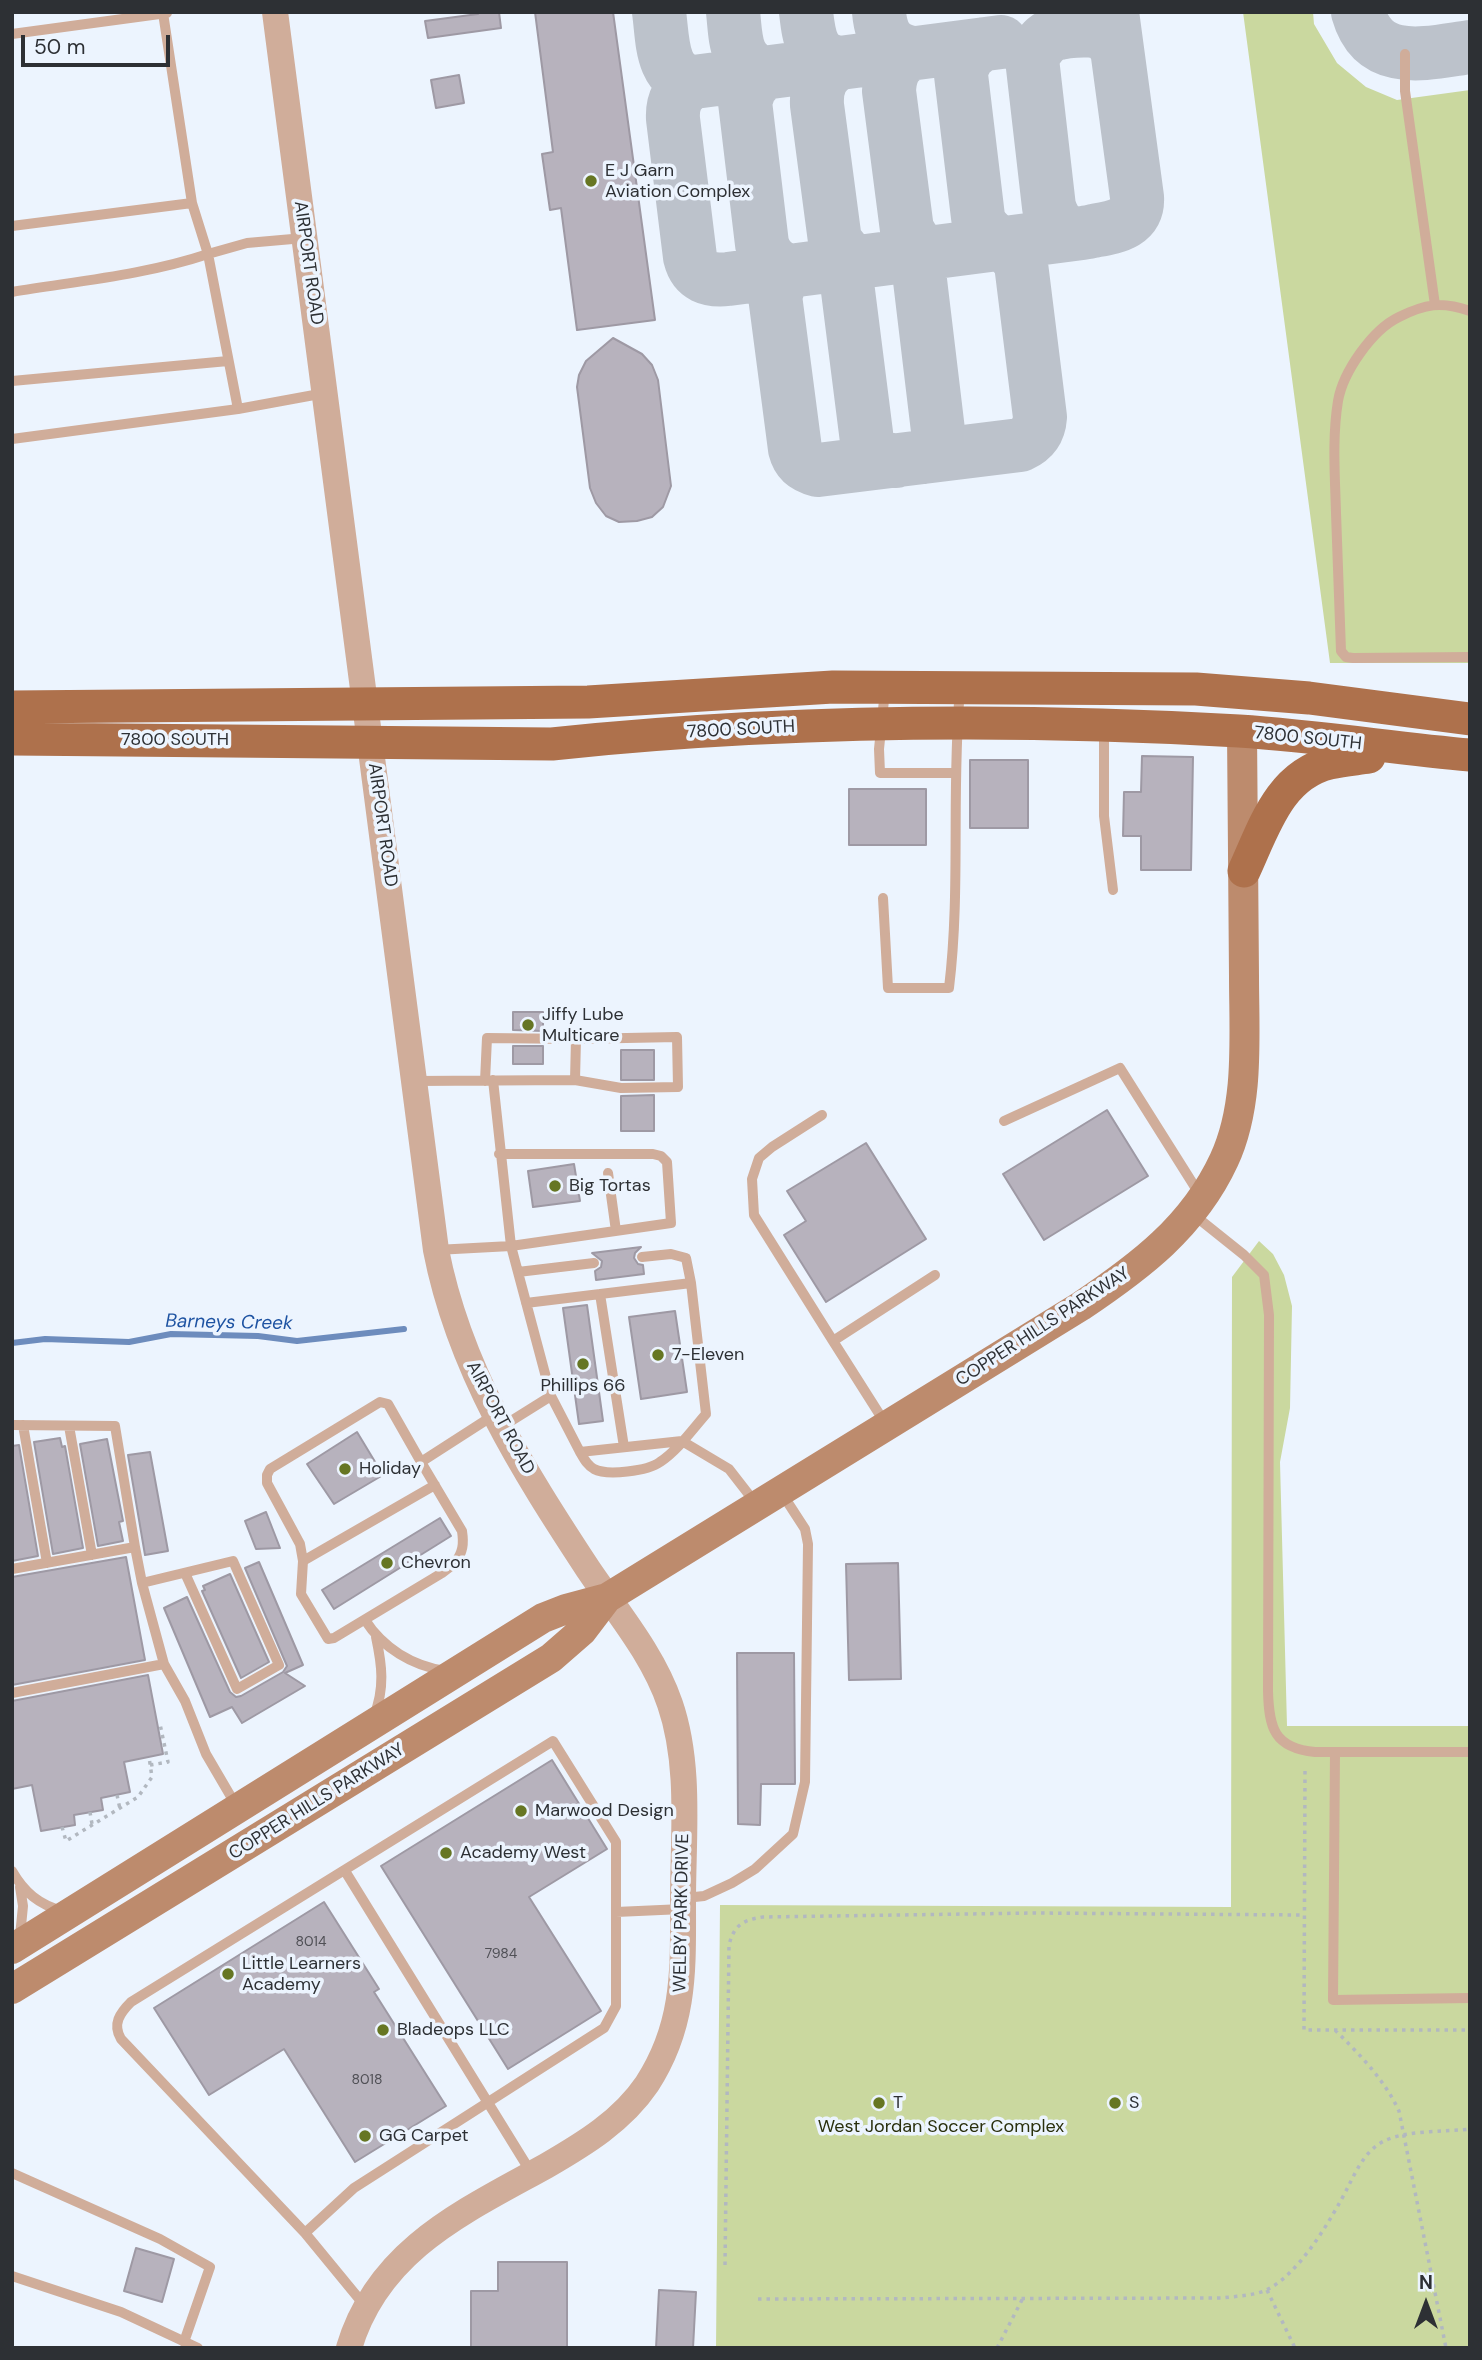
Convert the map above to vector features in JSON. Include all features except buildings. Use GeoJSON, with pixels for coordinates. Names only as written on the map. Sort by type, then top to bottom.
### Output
{"type":"FeatureCollection","features":[{"type":"Feature","properties":{"kind":"main road","name":"7800 SOUTH"},"geometry":{"type":"LineString","coordinates":[[12,707],[588,702],[833,687],[1196,689],[1309,698],[1470,720]]}},
{"type":"Feature","properties":{"kind":"main road"},"geometry":{"type":"LineString","coordinates":[[1242,731],[1252,718],[1268,713],[1361,722],[1470,720]]}},
{"type":"Feature","properties":{"kind":"main road","name":"7800 SOUTH"},"geometry":{"type":"LineString","coordinates":[[12,739],[552,744],[638,735],[755,728],[882,724],[1104,725],[1242,731],[1470,755]]}},
{"type":"Feature","properties":{"kind":"main road","name":"COPPER HILLS PARKWAY"},"geometry":{"type":"LineString","coordinates":[[15,1947],[543,1619],[566,1609],[607,1598],[769,1499],[1081,1306],[1128,1274],[1170,1238],[1196,1205],[1224,1161],[1238,1123],[1244,1028],[1242,731]]}},
{"type":"Feature","properties":{"kind":"main road"},"geometry":{"type":"LineString","coordinates":[[1244,871],[1275,804],[1295,780],[1329,763],[1417,751]]}},
{"type":"Feature","properties":{"kind":"main road","name":"COPPER HILLS PARKWAY"},"geometry":{"type":"LineString","coordinates":[[12,1990],[551,1658],[582,1631],[607,1598]]}},
{"type":"Feature","properties":{"kind":"street","name":"AIRPORT ROAD"},"geometry":{"type":"LineString","coordinates":[[275,12],[436,1250],[442,1279],[458,1332],[498,1422],[607,1598]]}},
{"type":"Feature","properties":{"kind":"street","name":"WELBY PARK DRIVE"},"geometry":{"type":"LineString","coordinates":[[349,2348],[365,2305],[386,2275],[423,2240],[453,2218],[579,2147],[612,2123],[643,2089],[671,2037],[681,2001],[683,1903],[682,1771],[674,1716],[669,1700],[640,1644],[607,1598]]}},
{"type":"Feature","properties":{"kind":"lane"},"geometry":{"type":"LineString","coordinates":[[12,34],[166,13],[192,203],[208,254],[238,409]]}},
{"type":"Feature","properties":{"kind":"lane"},"geometry":{"type":"LineString","coordinates":[[1405,54],[1405,91],[1435,305]]}},
{"type":"Feature","properties":{"kind":"lane"},"geometry":{"type":"LineString","coordinates":[[12,226],[192,203]]}},
{"type":"Feature","properties":{"kind":"lane"},"geometry":{"type":"LineString","coordinates":[[12,292],[181,263],[247,243],[304,237]]}},
{"type":"Feature","properties":{"kind":"lane"},"geometry":{"type":"LineString","coordinates":[[1470,311],[1440,304],[1417,308],[1392,321],[1371,339],[1351,369],[1338,399],[1335,462],[1341,651],[1346,657],[1353,658],[1470,657]]}},
{"type":"Feature","properties":{"kind":"lane"},"geometry":{"type":"LineString","coordinates":[[12,381],[228,360]]}},
{"type":"Feature","properties":{"kind":"lane"},"geometry":{"type":"LineString","coordinates":[[12,439],[238,409],[325,393]]}},
{"type":"Feature","properties":{"kind":"lane"},"geometry":{"type":"LineString","coordinates":[[885,687],[880,773],[955,773]]}},
{"type":"Feature","properties":{"kind":"lane"},"geometry":{"type":"LineString","coordinates":[[883,898],[888,988],[950,988],[955,945],[955,773],[960,688]]}},
{"type":"Feature","properties":{"kind":"lane"},"geometry":{"type":"LineString","coordinates":[[1104,725],[1104,816],[1113,890]]}},
{"type":"Feature","properties":{"kind":"lane"},"geometry":{"type":"LineString","coordinates":[[415,1081],[489,1080],[575,1080],[621,1088],[678,1087],[677,1037],[487,1038],[489,1080],[511,1246],[551,1396],[586,1462],[595,1469],[616,1472],[649,1468],[658,1464],[706,1414],[689,1265],[683,1255],[642,1257]]}},
{"type":"Feature","properties":{"kind":"lane"},"geometry":{"type":"LineString","coordinates":[[575,1080],[576,1039]]}},
{"type":"Feature","properties":{"kind":"lane"},"geometry":{"type":"LineString","coordinates":[[1004,1121],[1120,1068],[1196,1205],[1264,1275],[1269,1315],[1268,1691],[1270,1724],[1275,1733],[1292,1748],[1302,1751],[1470,1752]]}},
{"type":"Feature","properties":{"kind":"lane"},"geometry":{"type":"LineString","coordinates":[[822,1115],[772,1147],[760,1158],[752,1179],[754,1215],[887,1425]]}},
{"type":"Feature","properties":{"kind":"lane"},"geometry":{"type":"LineString","coordinates":[[436,1250],[511,1246],[671,1223],[667,1162],[661,1156],[499,1154]]}},
{"type":"Feature","properties":{"kind":"lane"},"geometry":{"type":"LineString","coordinates":[[608,1173],[616,1231]]}},
{"type":"Feature","properties":{"kind":"lane"},"geometry":{"type":"LineString","coordinates":[[518,1272],[594,1263]]}},
{"type":"Feature","properties":{"kind":"lane"},"geometry":{"type":"LineString","coordinates":[[833,1341],[935,1275]]}},
{"type":"Feature","properties":{"kind":"lane"},"geometry":{"type":"LineString","coordinates":[[527,1303],[691,1283]]}},
{"type":"Feature","properties":{"kind":"lane"},"geometry":{"type":"LineString","coordinates":[[600,1294],[624,1447]]}},
{"type":"Feature","properties":{"kind":"lane"},"geometry":{"type":"LineString","coordinates":[[421,1462],[551,1396]]}},
{"type":"Feature","properties":{"kind":"lane"},"geometry":{"type":"LineString","coordinates":[[380,1402],[388,1405],[435,1485],[462,1531],[464,1543],[455,1563],[334,1638],[325,1637],[301,1594],[303,1561],[300,1544],[267,1483],[270,1469],[380,1402]]}},
{"type":"Feature","properties":{"kind":"lane"},"geometry":{"type":"LineString","coordinates":[[47,1563],[18,1425],[115,1426],[142,1583],[164,1664],[185,1701],[206,1754],[238,1809]]}},
{"type":"Feature","properties":{"kind":"lane"},"geometry":{"type":"LineString","coordinates":[[69,1426],[92,1555]]}},
{"type":"Feature","properties":{"kind":"lane"},"geometry":{"type":"LineString","coordinates":[[580,1452],[682,1441],[729,1469],[805,1528],[808,1544],[804,1782],[793,1835],[755,1869],[705,1896],[683,1903],[617,1912]]}},
{"type":"Feature","properties":{"kind":"lane"},"geometry":{"type":"LineString","coordinates":[[303,1561],[435,1485]]}},
{"type":"Feature","properties":{"kind":"lane"},"geometry":{"type":"LineString","coordinates":[[12,1569],[135,1547]]}},
{"type":"Feature","properties":{"kind":"lane"},"geometry":{"type":"LineString","coordinates":[[142,1583],[233,1561],[279,1665],[237,1689],[185,1573]]}},
{"type":"Feature","properties":{"kind":"lane"},"geometry":{"type":"LineString","coordinates":[[365,1620],[376,1637],[404,1658],[419,1665],[455,1672]]}},
{"type":"Feature","properties":{"kind":"lane"},"geometry":{"type":"LineString","coordinates":[[369,1725],[378,1704],[382,1679],[376,1637]]}},
{"type":"Feature","properties":{"kind":"lane"},"geometry":{"type":"LineString","coordinates":[[12,1693],[164,1664]]}},
{"type":"Feature","properties":{"kind":"lane"},"geometry":{"type":"LineString","coordinates":[[305,2233],[354,2188],[604,2028],[616,2006],[616,1842],[553,1741],[131,2002],[122,2011],[117,2023],[121,2039],[305,2233],[365,2305]]}},
{"type":"Feature","properties":{"kind":"lane"},"geometry":{"type":"LineString","coordinates":[[1335,1752],[1334,2000],[1470,1998]]}},
{"type":"Feature","properties":{"kind":"lane"},"geometry":{"type":"LineString","coordinates":[[12,1871],[19,1884],[43,1905],[71,1913]]}},
{"type":"Feature","properties":{"kind":"lane"},"geometry":{"type":"LineString","coordinates":[[345,1871],[531,2174]]}},
{"type":"Feature","properties":{"kind":"lane"},"geometry":{"type":"LineString","coordinates":[[15,1947],[23,1919],[19,1884]]}},
{"type":"Feature","properties":{"kind":"lane"},"geometry":{"type":"LineString","coordinates":[[12,2173],[160,2239],[210,2267],[184,2342]]}},
{"type":"Feature","properties":{"kind":"lane"},"geometry":{"type":"LineString","coordinates":[[12,2276],[121,2312],[198,2348]]}},
{"type":"Feature","properties":{"kind":"path"},"geometry":{"type":"LineString","coordinates":[[150,1765],[167,1762],[160,1724]]}},
{"type":"Feature","properties":{"kind":"path"},"geometry":{"type":"LineString","coordinates":[[62,1827],[66,1841],[138,1797],[152,1777],[149,1757]]}},
{"type":"Feature","properties":{"kind":"path"},"geometry":{"type":"LineString","coordinates":[[117,1795],[120,1809]]}},
{"type":"Feature","properties":{"kind":"path"},"geometry":{"type":"LineString","coordinates":[[90,1812],[93,1825]]}},
{"type":"Feature","properties":{"kind":"path"},"geometry":{"type":"LineString","coordinates":[[725,2265],[729,1945],[732,1933],[739,1923],[763,1917],[1019,1913],[1304,1914]]}},
{"type":"Feature","properties":{"kind":"path"},"geometry":{"type":"LineString","coordinates":[[1335,2030],[1384,2084],[1399,2111],[1446,2348]]}},
{"type":"Feature","properties":{"kind":"path"},"geometry":{"type":"LineString","coordinates":[[758,2299],[1222,2298],[1267,2290],[1294,2269],[1314,2244],[1367,2155],[1383,2141],[1470,2129]]}},
{"type":"Feature","properties":{"kind":"path"},"geometry":{"type":"LineString","coordinates":[[1267,2290],[1295,2348]]}},
{"type":"Feature","properties":{"kind":"path"},"geometry":{"type":"LineString","coordinates":[[997,2348],[1023,2298]]}},
{"type":"Feature","properties":{"kind":"green space"},"geometry":{"type":"Polygon","coordinates":[[[1243,12],[1313,12],[1314,24],[1337,63],[1366,87],[1397,100],[1470,90],[1470,663],[1330,663],[1243,12]]]}},
{"type":"Feature","properties":{"kind":"green space","name":"West Jordan Soccer Complex"},"geometry":{"type":"Polygon","coordinates":[[[1259,1241],[1273,1254],[1284,1275],[1292,1306],[1290,1408],[1280,1462],[1287,1726],[1470,1726],[1470,2348],[716,2348],[720,1905],[1231,1907],[1232,1277],[1259,1241]]]}},
{"type":"Feature","properties":{"kind":"waterway","name":"Barneys Creek"},"geometry":{"type":"LineString","coordinates":[[12,1343],[45,1339],[129,1342],[171,1334],[258,1336],[297,1341],[404,1329]]}},
{"type":"Feature","properties":{"kind":"taxiway"},"geometry":{"type":"LineString","coordinates":[[659,12],[665,56],[669,65],[683,79],[694,82],[1001,42]]}},
{"type":"Feature","properties":{"kind":"taxiway"},"geometry":{"type":"LineString","coordinates":[[733,12],[738,48],[746,63],[763,73],[750,87],[745,102],[762,244],[772,262],[790,271],[780,282],[775,296],[795,449],[803,463],[818,470],[1020,445],[1037,430],[1040,417],[1021,264],[1011,251],[985,231],[978,217],[961,75],[968,56],[985,44]]}},
{"type":"Feature","properties":{"kind":"taxiway"},"geometry":{"type":"LineString","coordinates":[[806,12],[810,38],[817,52],[830,61],[840,63]]}},
{"type":"Feature","properties":{"kind":"taxiway"},"geometry":{"type":"LineString","coordinates":[[879,12],[884,34],[892,45],[914,53]]}},
{"type":"Feature","properties":{"kind":"taxiway"},"geometry":{"type":"LineString","coordinates":[[1112,12],[1137,197],[1137,206],[1129,219],[1117,226],[1072,233],[1059,226],[1049,207],[1032,59],[1047,38],[1067,32],[1101,33],[1106,36],[1114,44],[1115,46],[1117,49]]}},
{"type":"Feature","properties":{"kind":"taxiway"},"geometry":{"type":"LineString","coordinates":[[1358,12],[1366,30],[1376,42],[1389,49],[1419,53],[1470,47]]}},
{"type":"Feature","properties":{"kind":"taxiway"},"geometry":{"type":"LineString","coordinates":[[914,53],[898,63],[889,91],[907,230],[916,245],[930,253],[922,261],[919,272],[939,439],[931,452],[923,457]]}},
{"type":"Feature","properties":{"kind":"taxiway"},"geometry":{"type":"LineString","coordinates":[[840,63],[829,70],[821,80],[817,105],[835,241],[847,256],[861,262]]}},
{"type":"Feature","properties":{"kind":"taxiway"},"geometry":{"type":"LineString","coordinates":[[694,82],[684,88],[677,97],[673,119],[690,257],[695,269],[704,276],[728,279],[1082,233]]}},
{"type":"Feature","properties":{"kind":"taxiway"},"geometry":{"type":"LineString","coordinates":[[861,262],[849,273],[847,283],[867,441],[878,456],[896,461]]}},
{"type":"Feature","properties":{"kind":"place","name":"E J Garn Aviation Complex"},"geometry":{"type":"Point","coordinates":[591,181]}},
{"type":"Feature","properties":{"kind":"place","name":"Jiffy Lube Multicare"},"geometry":{"type":"Point","coordinates":[528,1025]}},
{"type":"Feature","properties":{"kind":"place","name":"Big Tortas"},"geometry":{"type":"Point","coordinates":[555,1186]}},
{"type":"Feature","properties":{"kind":"place","name":"7-Eleven"},"geometry":{"type":"Point","coordinates":[658,1355]}},
{"type":"Feature","properties":{"kind":"place","name":"Phillips 66"},"geometry":{"type":"Point","coordinates":[583,1364]}},
{"type":"Feature","properties":{"kind":"place","name":"Holiday"},"geometry":{"type":"Point","coordinates":[345,1469]}},
{"type":"Feature","properties":{"kind":"place","name":"Chevron"},"geometry":{"type":"Point","coordinates":[387,1563]}},
{"type":"Feature","properties":{"kind":"place","name":"Marwood Design"},"geometry":{"type":"Point","coordinates":[521,1811]}},
{"type":"Feature","properties":{"kind":"place","name":"Academy West"},"geometry":{"type":"Point","coordinates":[446,1853]}},
{"type":"Feature","properties":{"kind":"place","name":"Little Learners Academy"},"geometry":{"type":"Point","coordinates":[228,1974]}},
{"type":"Feature","properties":{"kind":"place","name":"Bladeops LLC"},"geometry":{"type":"Point","coordinates":[383,2030]}},
{"type":"Feature","properties":{"kind":"place","name":"T"},"geometry":{"type":"Point","coordinates":[879,2103]}},
{"type":"Feature","properties":{"kind":"place","name":"S"},"geometry":{"type":"Point","coordinates":[1115,2103]}},
{"type":"Feature","properties":{"kind":"place","name":"GG Carpet"},"geometry":{"type":"Point","coordinates":[365,2136]}}]}
